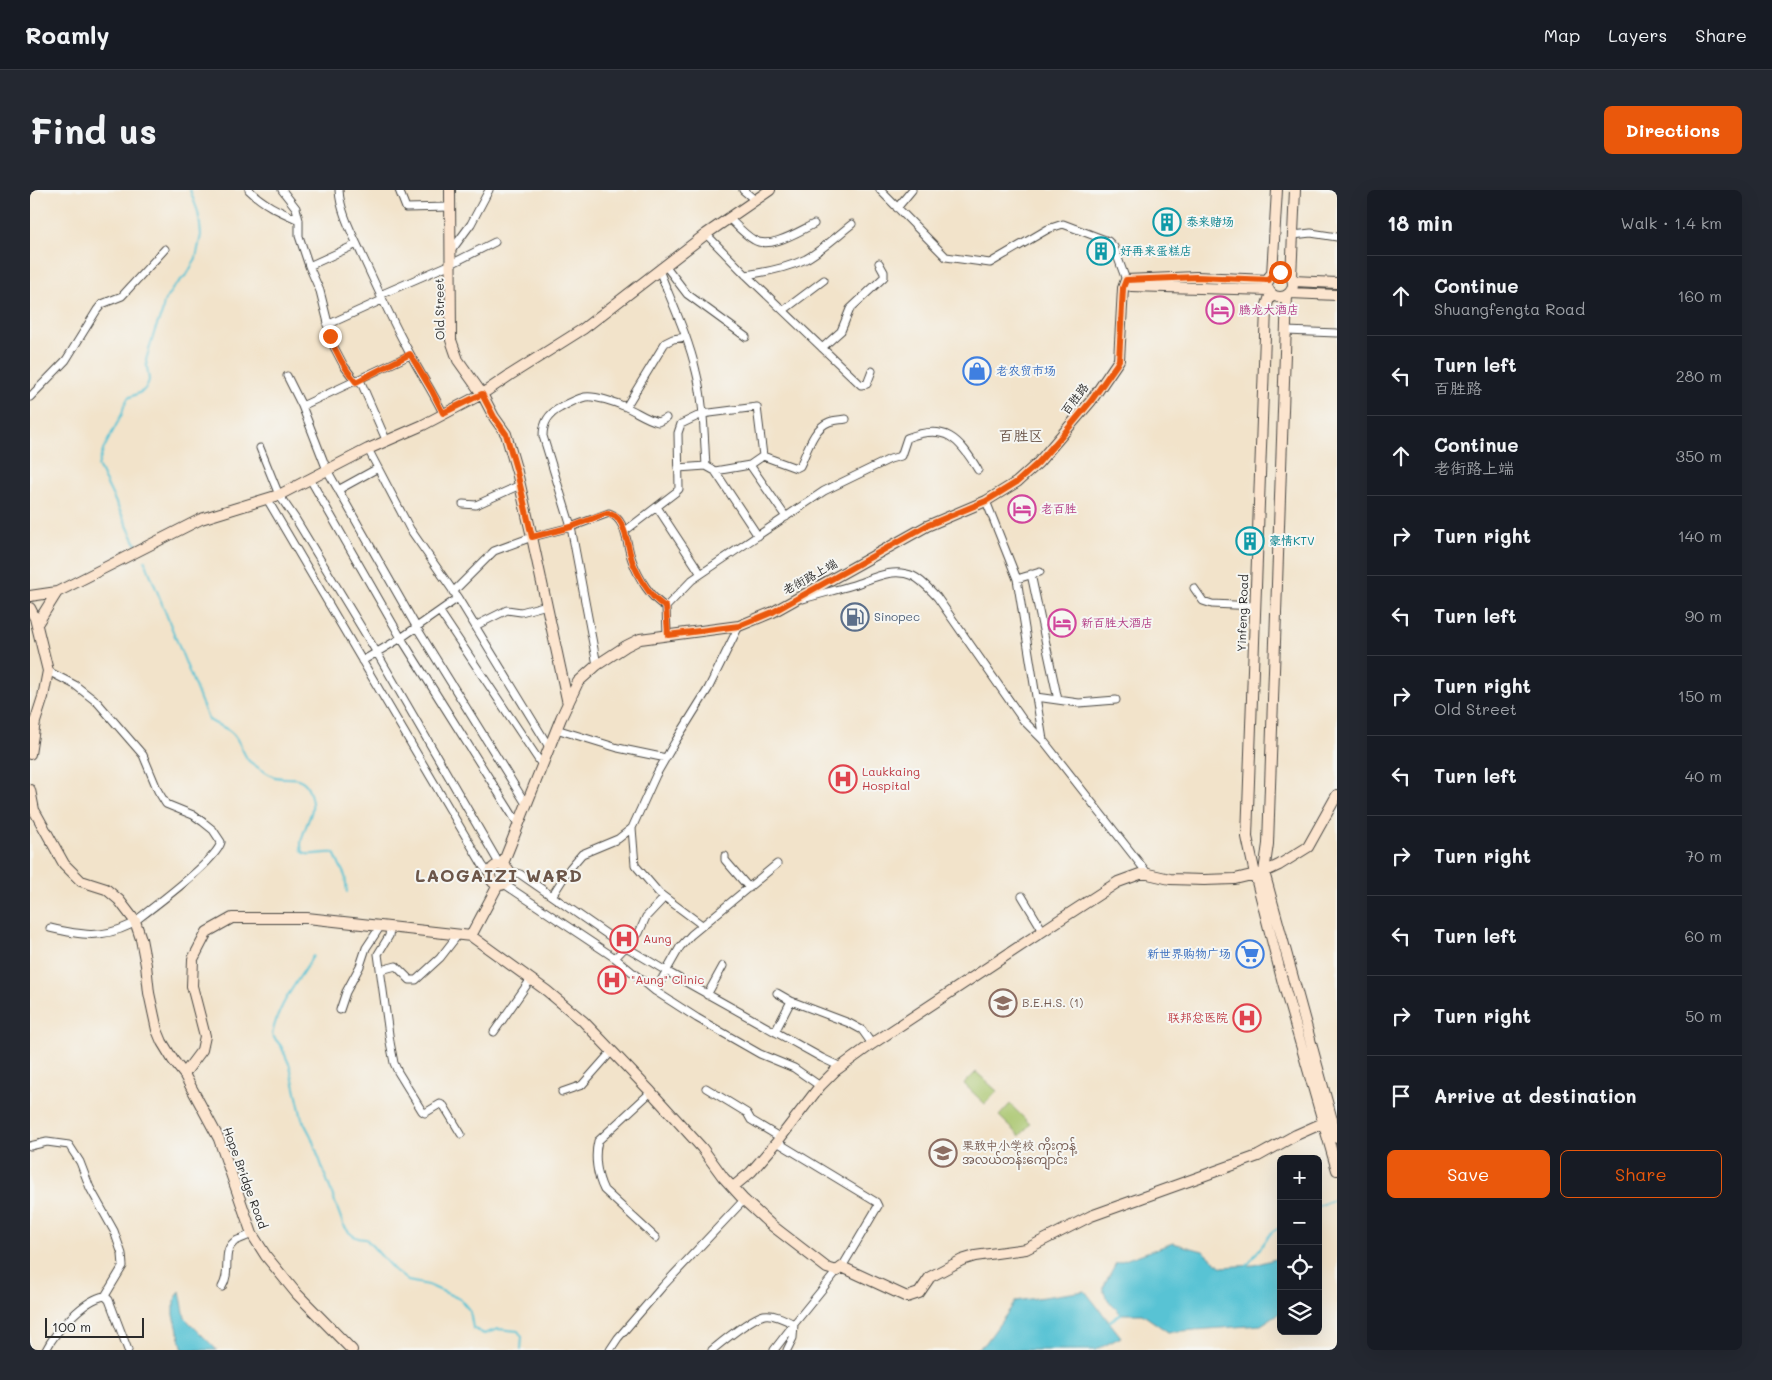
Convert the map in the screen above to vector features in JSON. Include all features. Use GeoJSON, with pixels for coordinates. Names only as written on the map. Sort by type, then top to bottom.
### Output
{"type":"FeatureCollection","features":[{"type":"Feature","properties":{"kind":"main road","name":"Old Street"},"geometry":{"type":"LineString","coordinates":[[450,190],[451,340],[458,360],[482,394],[494,417],[506,434],[532,537],[568,704]]}},
{"type":"Feature","properties":{"kind":"main road"},"geometry":{"type":"LineString","coordinates":[[30,596],[57,592],[201,519],[279,495],[482,394],[510,374],[583,329],[706,234],[770,190]]}},
{"type":"Feature","properties":{"kind":"main road","name":"Yinfeng Road"},"geometry":{"type":"LineString","coordinates":[[1278,190],[1270,284],[1266,308],[1247,837],[1259,873],[1327,1120]]}},
{"type":"Feature","properties":{"kind":"main road"},"geometry":{"type":"LineString","coordinates":[[1259,873],[1268,844],[1286,331],[1289,294],[1293,286],[1294,190]]}},
{"type":"Feature","properties":{"kind":"main road"},"geometry":{"type":"LineString","coordinates":[[1270,284],[1276,272],[1284,272],[1292,279],[1337,284]]}},
{"type":"Feature","properties":{"kind":"main road"},"geometry":{"type":"LineString","coordinates":[[1126,285],[1196,277],[1270,284],[1279,297],[1289,294],[1337,295]]}},
{"type":"Feature","properties":{"kind":"main road","name":"百胜路"},"geometry":{"type":"LineString","coordinates":[[986,501],[1017,482],[1038,463],[1091,401],[1117,364],[1119,360],[1126,285]]}},
{"type":"Feature","properties":{"kind":"main road","name":"老街路上端"},"geometry":{"type":"LineString","coordinates":[[503,867],[556,729],[578,682],[598,665],[640,639],[739,626],[773,612],[926,526],[986,501]]}},
{"type":"Feature","properties":{"kind":"main road"},"geometry":{"type":"LineString","coordinates":[[37,624],[57,592]]}},
{"type":"Feature","properties":{"kind":"main road"},"geometry":{"type":"LineString","coordinates":[[30,608],[37,624],[48,671],[43,697],[34,722],[30,754]]}},
{"type":"Feature","properties":{"kind":"main road"},"geometry":{"type":"LineString","coordinates":[[30,790],[32,810],[64,864],[81,881],[106,890],[119,900],[135,921]]}},
{"type":"Feature","properties":{"kind":"main road"},"geometry":{"type":"LineString","coordinates":[[733,1188],[751,1172],[779,1140],[820,1086],[841,1067],[872,1044],[1118,882],[1134,876],[1148,874],[1170,879],[1204,880],[1235,879],[1259,873],[1279,865],[1308,847],[1337,795]]}},
{"type":"Feature","properties":{"kind":"main road"},"geometry":{"type":"LineString","coordinates":[[471,936],[501,884],[509,877],[503,867],[493,868],[490,875],[492,881],[501,884]]}},
{"type":"Feature","properties":{"kind":"main road"},"geometry":{"type":"LineString","coordinates":[[184,1074],[202,1050],[205,1036],[192,986],[193,959],[207,932],[232,918],[307,918],[456,936],[471,936],[531,979],[583,1021],[702,1148],[744,1200],[770,1224],[826,1268],[840,1269],[907,1297],[919,1293],[930,1277],[962,1260],[975,1256],[1026,1249],[1091,1216],[1258,1156],[1327,1120]]}},
{"type":"Feature","properties":{"kind":"main road","name":"Hope Bridge Road"},"geometry":{"type":"LineString","coordinates":[[135,921],[141,938],[157,1030],[173,1060],[184,1074],[219,1139],[252,1234],[266,1256],[296,1294],[352,1350]]}},
{"type":"Feature","properties":{"kind":"main road"},"geometry":{"type":"LineString","coordinates":[[1327,1120],[1337,1138]]}},
{"type":"Feature","properties":{"kind":"main road"},"geometry":{"type":"LineString","coordinates":[[1327,1120],[1337,1170]]}},
{"type":"Feature","properties":{"kind":"street"},"geometry":{"type":"LineString","coordinates":[[249,190],[257,198],[276,210],[299,220]]}},
{"type":"Feature","properties":{"kind":"street"},"geometry":{"type":"LineString","coordinates":[[282,190],[296,208],[299,220],[299,236],[320,291],[334,347],[344,366],[358,381],[387,442]]}},
{"type":"Feature","properties":{"kind":"street"},"geometry":{"type":"LineString","coordinates":[[339,190],[339,200],[381,297],[443,413]]}},
{"type":"Feature","properties":{"kind":"street"},"geometry":{"type":"LineString","coordinates":[[399,190],[406,208],[450,207]]}},
{"type":"Feature","properties":{"kind":"street"},"geometry":{"type":"LineString","coordinates":[[451,251],[471,224],[488,190]]}},
{"type":"Feature","properties":{"kind":"street"},"geometry":{"type":"LineString","coordinates":[[743,190],[755,200]]}},
{"type":"Feature","properties":{"kind":"street"},"geometry":{"type":"LineString","coordinates":[[880,190],[946,257],[990,263],[1048,230],[1063,224],[1108,241],[1114,246],[1126,285]]}},
{"type":"Feature","properties":{"kind":"street"},"geometry":{"type":"LineString","coordinates":[[897,208],[912,190]]}},
{"type":"Feature","properties":{"kind":"street"},"geometry":{"type":"LineString","coordinates":[[730,219],[754,241],[763,243],[780,241],[814,224]]}},
{"type":"Feature","properties":{"kind":"street"},"geometry":{"type":"LineString","coordinates":[[746,275],[781,268],[808,258],[852,224]]}},
{"type":"Feature","properties":{"kind":"street"},"geometry":{"type":"LineString","coordinates":[[1293,235],[1311,233],[1337,236]]}},
{"type":"Feature","properties":{"kind":"street"},"geometry":{"type":"LineString","coordinates":[[706,234],[746,275],[862,385],[867,384],[872,371]]}},
{"type":"Feature","properties":{"kind":"street"},"geometry":{"type":"LineString","coordinates":[[327,325],[495,242]]}},
{"type":"Feature","properties":{"kind":"street"},"geometry":{"type":"LineString","coordinates":[[309,266],[357,244]]}},
{"type":"Feature","properties":{"kind":"street"},"geometry":{"type":"LineString","coordinates":[[30,398],[66,360],[102,304],[122,296],[165,249]]}},
{"type":"Feature","properties":{"kind":"street"},"geometry":{"type":"LineString","coordinates":[[822,348],[841,332],[850,309],[884,277],[884,272],[879,263]]}},
{"type":"Feature","properties":{"kind":"street"},"geometry":{"type":"LineString","coordinates":[[662,267],[697,372],[706,466]]}},
{"type":"Feature","properties":{"kind":"street"},"geometry":{"type":"LineString","coordinates":[[662,267],[687,294],[746,337]]}},
{"type":"Feature","properties":{"kind":"street"},"geometry":{"type":"LineString","coordinates":[[784,310],[824,280]]}},
{"type":"Feature","properties":{"kind":"street"},"geometry":{"type":"LineString","coordinates":[[1286,331],[1337,333]]}},
{"type":"Feature","properties":{"kind":"street"},"geometry":{"type":"LineString","coordinates":[[626,407],[665,343],[673,339],[686,337]]}},
{"type":"Feature","properties":{"kind":"street"},"geometry":{"type":"LineString","coordinates":[[302,406],[358,381],[410,354]]}},
{"type":"Feature","properties":{"kind":"street"},"geometry":{"type":"LineString","coordinates":[[287,376],[302,406],[327,470],[338,490],[417,628],[526,804]]}},
{"type":"Feature","properties":{"kind":"street"},"geometry":{"type":"LineString","coordinates":[[598,665],[571,527],[543,436],[543,427],[547,418],[555,410],[586,397],[606,400],[626,407],[650,420],[658,422],[666,418]]}},
{"type":"Feature","properties":{"kind":"street"},"geometry":{"type":"LineString","coordinates":[[625,531],[679,488],[678,428],[681,424],[702,414],[758,407],[763,456]]}},
{"type":"Feature","properties":{"kind":"street"},"geometry":{"type":"LineString","coordinates":[[763,456],[796,468],[800,466],[814,436],[822,426],[830,422],[846,419]]}},
{"type":"Feature","properties":{"kind":"street"},"geometry":{"type":"LineString","coordinates":[[668,635],[666,607],[679,592],[701,574],[824,491],[890,459],[901,456],[907,438],[921,433],[940,432],[947,434],[969,455],[978,470]]}},
{"type":"Feature","properties":{"kind":"street"},"geometry":{"type":"LineString","coordinates":[[260,448],[279,495],[296,518],[503,867],[520,874],[627,948],[707,995],[841,1067]]}},
{"type":"Feature","properties":{"kind":"street"},"geometry":{"type":"LineString","coordinates":[[368,450],[410,529],[456,595],[549,747]]}},
{"type":"Feature","properties":{"kind":"street"},"geometry":{"type":"LineString","coordinates":[[678,468],[706,466],[715,470],[750,465],[763,456]]}},
{"type":"Feature","properties":{"kind":"street"},"geometry":{"type":"LineString","coordinates":[[750,465],[786,517]]}},
{"type":"Feature","properties":{"kind":"street"},"geometry":{"type":"LineString","coordinates":[[338,490],[378,468]]}},
{"type":"Feature","properties":{"kind":"street"},"geometry":{"type":"LineString","coordinates":[[715,470],[758,536]]}},
{"type":"Feature","properties":{"kind":"street"},"geometry":{"type":"LineString","coordinates":[[310,479],[401,638],[518,824]]}},
{"type":"Feature","properties":{"kind":"street"},"geometry":{"type":"LineString","coordinates":[[463,504],[476,505],[520,485]]}},
{"type":"Feature","properties":{"kind":"street"},"geometry":{"type":"LineString","coordinates":[[267,499],[478,858],[490,875]]}},
{"type":"Feature","properties":{"kind":"street"},"geometry":{"type":"LineString","coordinates":[[986,501],[1017,579],[1043,740]]}},
{"type":"Feature","properties":{"kind":"street"},"geometry":{"type":"LineString","coordinates":[[657,507],[701,574]]}},
{"type":"Feature","properties":{"kind":"street"},"geometry":{"type":"LineString","coordinates":[[362,661],[440,612],[494,551],[609,513],[617,518],[625,531],[632,561],[639,576],[660,604],[666,607]]}},
{"type":"Feature","properties":{"kind":"street"},"geometry":{"type":"LineString","coordinates":[[1017,579],[1040,572]]}},
{"type":"Feature","properties":{"kind":"street"},"geometry":{"type":"LineString","coordinates":[[792,602],[854,585],[878,575],[893,573],[914,576],[937,597],[1023,720],[1043,740],[1148,874]]}},
{"type":"Feature","properties":{"kind":"street"},"geometry":{"type":"LineString","coordinates":[[1031,574],[1058,700]]}},
{"type":"Feature","properties":{"kind":"street"},"geometry":{"type":"LineString","coordinates":[[1194,588],[1203,601],[1212,604],[1256,606]]}},
{"type":"Feature","properties":{"kind":"street"},"geometry":{"type":"LineString","coordinates":[[475,626],[507,610],[521,612],[547,605]]}},
{"type":"Feature","properties":{"kind":"street"},"geometry":{"type":"LineString","coordinates":[[440,612],[542,765]]}},
{"type":"Feature","properties":{"kind":"street"},"geometry":{"type":"LineString","coordinates":[[552,896],[570,868],[582,854],[618,839],[632,828],[666,758],[708,690],[739,626]]}},
{"type":"Feature","properties":{"kind":"street"},"geometry":{"type":"LineString","coordinates":[[48,671],[76,685],[98,703],[143,755],[158,791],[166,804],[193,815],[213,830],[220,839],[218,851],[183,883],[135,921],[120,930],[97,935],[78,935],[50,928]]}},
{"type":"Feature","properties":{"kind":"street"},"geometry":{"type":"LineString","coordinates":[[1036,697],[1079,703],[1116,700]]}},
{"type":"Feature","properties":{"kind":"street"},"geometry":{"type":"LineString","coordinates":[[556,729],[623,749],[666,758]]}},
{"type":"Feature","properties":{"kind":"street"},"geometry":{"type":"LineString","coordinates":[[632,828],[635,865],[664,898],[702,925]]}},
{"type":"Feature","properties":{"kind":"street"},"geometry":{"type":"LineString","coordinates":[[725,856],[726,861],[749,888]]}},
{"type":"Feature","properties":{"kind":"street"},"geometry":{"type":"LineString","coordinates":[[655,991],[680,947],[702,925],[777,864]]}},
{"type":"Feature","properties":{"kind":"street"},"geometry":{"type":"LineString","coordinates":[[501,884],[615,958],[655,991],[697,1018],[760,1054],[794,1068],[820,1086]]}},
{"type":"Feature","properties":{"kind":"street"},"geometry":{"type":"LineString","coordinates":[[1022,896],[1043,931]]}},
{"type":"Feature","properties":{"kind":"street"},"geometry":{"type":"LineString","coordinates":[[615,958],[627,948],[639,933],[646,917],[664,898]]}},
{"type":"Feature","properties":{"kind":"street"},"geometry":{"type":"LineString","coordinates":[[340,1010],[366,948],[385,927],[389,936],[378,954],[394,1063],[422,1112],[425,1113],[440,1104],[444,1106],[461,1134]]}},
{"type":"Feature","properties":{"kind":"street"},"geometry":{"type":"LineString","coordinates":[[381,970],[396,966],[410,980],[416,980],[440,958],[456,936]]}},
{"type":"Feature","properties":{"kind":"street"},"geometry":{"type":"LineString","coordinates":[[707,995],[723,966]]}},
{"type":"Feature","properties":{"kind":"street"},"geometry":{"type":"LineString","coordinates":[[494,1032],[531,979]]}},
{"type":"Feature","properties":{"kind":"street"},"geometry":{"type":"LineString","coordinates":[[777,992],[791,1001],[856,1026],[862,1030],[872,1044]]}},
{"type":"Feature","properties":{"kind":"street"},"geometry":{"type":"LineString","coordinates":[[775,1032],[791,1001]]}},
{"type":"Feature","properties":{"kind":"street"},"geometry":{"type":"LineString","coordinates":[[562,1092],[582,1085],[612,1051]]}},
{"type":"Feature","properties":{"kind":"street"},"geometry":{"type":"LineString","coordinates":[[706,1088],[747,1113],[751,1120],[779,1140],[876,1202],[878,1206],[840,1269],[774,1350]]}},
{"type":"Feature","properties":{"kind":"street"},"geometry":{"type":"LineString","coordinates":[[651,1092],[598,1141],[595,1152],[600,1182],[604,1190],[656,1238]]}},
{"type":"Feature","properties":{"kind":"street"},"geometry":{"type":"LineString","coordinates":[[30,1146],[47,1142],[69,1145],[80,1162],[90,1188],[114,1231],[122,1254],[123,1266],[105,1296],[95,1299],[58,1330],[50,1348]]}},
{"type":"Feature","properties":{"kind":"street"},"geometry":{"type":"LineString","coordinates":[[610,1350],[663,1286],[744,1200]]}},
{"type":"Feature","properties":{"kind":"street"},"geometry":{"type":"LineString","coordinates":[[222,1286],[227,1280],[227,1255],[229,1247],[235,1241],[252,1234]]}},
{"type":"Feature","properties":{"kind":"street"},"geometry":{"type":"LineString","coordinates":[[105,1296],[109,1300],[128,1350]]}},
{"type":"Feature","properties":{"kind":"street"},"geometry":{"type":"LineString","coordinates":[[712,1350],[764,1315],[773,1316],[794,1324]]}},
{"type":"Feature","properties":{"kind":"street"},"geometry":{"type":"LineString","coordinates":[[787,1350],[793,1338],[794,1324]]}},
{"type":"Feature","properties":{"kind":"green space"},"geometry":{"type":"Polygon","coordinates":[[[976,1072],[997,1091],[985,1104],[964,1084],[976,1072]]]}},
{"type":"Feature","properties":{"kind":"green space"},"geometry":{"type":"Polygon","coordinates":[[[1010,1104],[1030,1124],[1020,1136],[999,1116],[1010,1104]]]}},
{"type":"Feature","properties":{"kind":"water"},"geometry":{"type":"Polygon","coordinates":[[[1173,1243],[1203,1251],[1222,1267],[1255,1265],[1277,1258],[1277,1315],[1261,1325],[1168,1332],[1142,1314],[1121,1314],[1108,1300],[1104,1290],[1105,1285],[1116,1263],[1173,1243]]]}},
{"type":"Feature","properties":{"kind":"water"},"geometry":{"type":"Polygon","coordinates":[[[180,1291],[185,1318],[217,1350],[183,1350],[174,1315],[174,1301],[180,1291]]]}},
{"type":"Feature","properties":{"kind":"water"},"geometry":{"type":"Polygon","coordinates":[[[1085,1291],[1121,1337],[1096,1350],[974,1350],[985,1344],[1016,1301],[1085,1291]]]}},
{"type":"Feature","properties":{"kind":"waterway"},"geometry":{"type":"LineString","coordinates":[[137,546],[98,466],[104,448],[122,414],[128,398],[143,391],[147,386],[149,380],[146,360],[164,302],[173,288],[188,273],[196,258],[201,235],[198,212],[190,190]]}},
{"type":"Feature","properties":{"kind":"waterway"},"geometry":{"type":"LineString","coordinates":[[145,561],[208,719],[234,735],[249,761],[257,767],[272,776],[295,778],[304,782],[309,791],[312,806],[301,846],[307,854],[334,853],[345,876],[347,892]]}},
{"type":"Feature","properties":{"kind":"waterway"},"geometry":{"type":"LineString","coordinates":[[313,956],[283,1004],[272,1035],[281,1046],[290,1066],[302,1119],[311,1136],[343,1224],[353,1235],[366,1239],[394,1270],[408,1281],[428,1285],[460,1299],[470,1311],[473,1328],[484,1334],[498,1329],[518,1331],[522,1337],[521,1350]]}},
{"type":"Feature","properties":{"kind":"waterway"},"geometry":{"type":"LineString","coordinates":[[1322,1205],[1337,1199]]}},
{"type":"Feature","properties":{"kind":"waterway"},"geometry":{"type":"LineString","coordinates":[[1247,1266],[1272,1232],[1277,1229]]}},
{"type":"Feature","properties":{"kind":"waterway"},"geometry":{"type":"LineString","coordinates":[[1109,1322],[1121,1314]]}},
{"type":"Feature","properties":{"kind":"place","name":"泰来赌场"},"geometry":{"type":"Point","coordinates":[1167,222]}},
{"type":"Feature","properties":{"kind":"place","name":"好再来蛋糕店"},"geometry":{"type":"Point","coordinates":[1101,251]}},
{"type":"Feature","properties":{"kind":"place","name":"腾龙大酒店"},"geometry":{"type":"Point","coordinates":[1220,310]}},
{"type":"Feature","properties":{"kind":"place","name":"老农贸市场"},"geometry":{"type":"Point","coordinates":[977,371]}},
{"type":"Feature","properties":{"kind":"place","name":"老百胜"},"geometry":{"type":"Point","coordinates":[1022,509]}},
{"type":"Feature","properties":{"kind":"place","name":"豪情KTV"},"geometry":{"type":"Point","coordinates":[1250,541]}},
{"type":"Feature","properties":{"kind":"place","name":"Sinopec"},"geometry":{"type":"Point","coordinates":[855,617]}},
{"type":"Feature","properties":{"kind":"place","name":"新百胜大酒店"},"geometry":{"type":"Point","coordinates":[1062,623]}},
{"type":"Feature","properties":{"kind":"place","name":"Laukkaing Hospital"},"geometry":{"type":"Point","coordinates":[843,779]}},
{"type":"Feature","properties":{"kind":"place","name":"Aung"},"geometry":{"type":"Point","coordinates":[624,939]}},
{"type":"Feature","properties":{"kind":"place","name":"新世界购物广场"},"geometry":{"type":"Point","coordinates":[1250,954]}},
{"type":"Feature","properties":{"kind":"place","name":"\"Aung\" Clinic"},"geometry":{"type":"Point","coordinates":[612,980]}},
{"type":"Feature","properties":{"kind":"place","name":"B.E.H.S. (1)"},"geometry":{"type":"Point","coordinates":[1003,1003]}},
{"type":"Feature","properties":{"kind":"place","name":"联邦总医院"},"geometry":{"type":"Point","coordinates":[1247,1018]}},
{"type":"Feature","properties":{"kind":"place","name":"果敢中小学校 ကိုးကန့် အလယ်တန်းကျောင်း"},"geometry":{"type":"Point","coordinates":[943,1153]}},
{"type":"Feature","properties":{"kind":"district","name":"百胜区"},"geometry":{"type":"Point","coordinates":[1021,436]}},
{"type":"Feature","properties":{"kind":"district","name":"LAOGAIZI WARD"},"geometry":{"type":"Point","coordinates":[499,876]}},
{"type":"Feature","properties":{"kind":"route"},"geometry":{"type":"LineString","coordinates":[[330,336],[344,366],[356,382],[410,354],[443,413],[482,394],[494,417],[506,434],[532,537],[571,527],[604,514],[613,514],[625,531],[632,561],[639,576],[660,604],[666,607],[668,635],[739,626],[773,612],[926,526],[986,501],[1017,482],[1038,463],[1062,436],[1091,401],[1117,364],[1119,360],[1123,288],[1126,280],[1196,277],[1269,280],[1272,274],[1280,272]]}}]}
